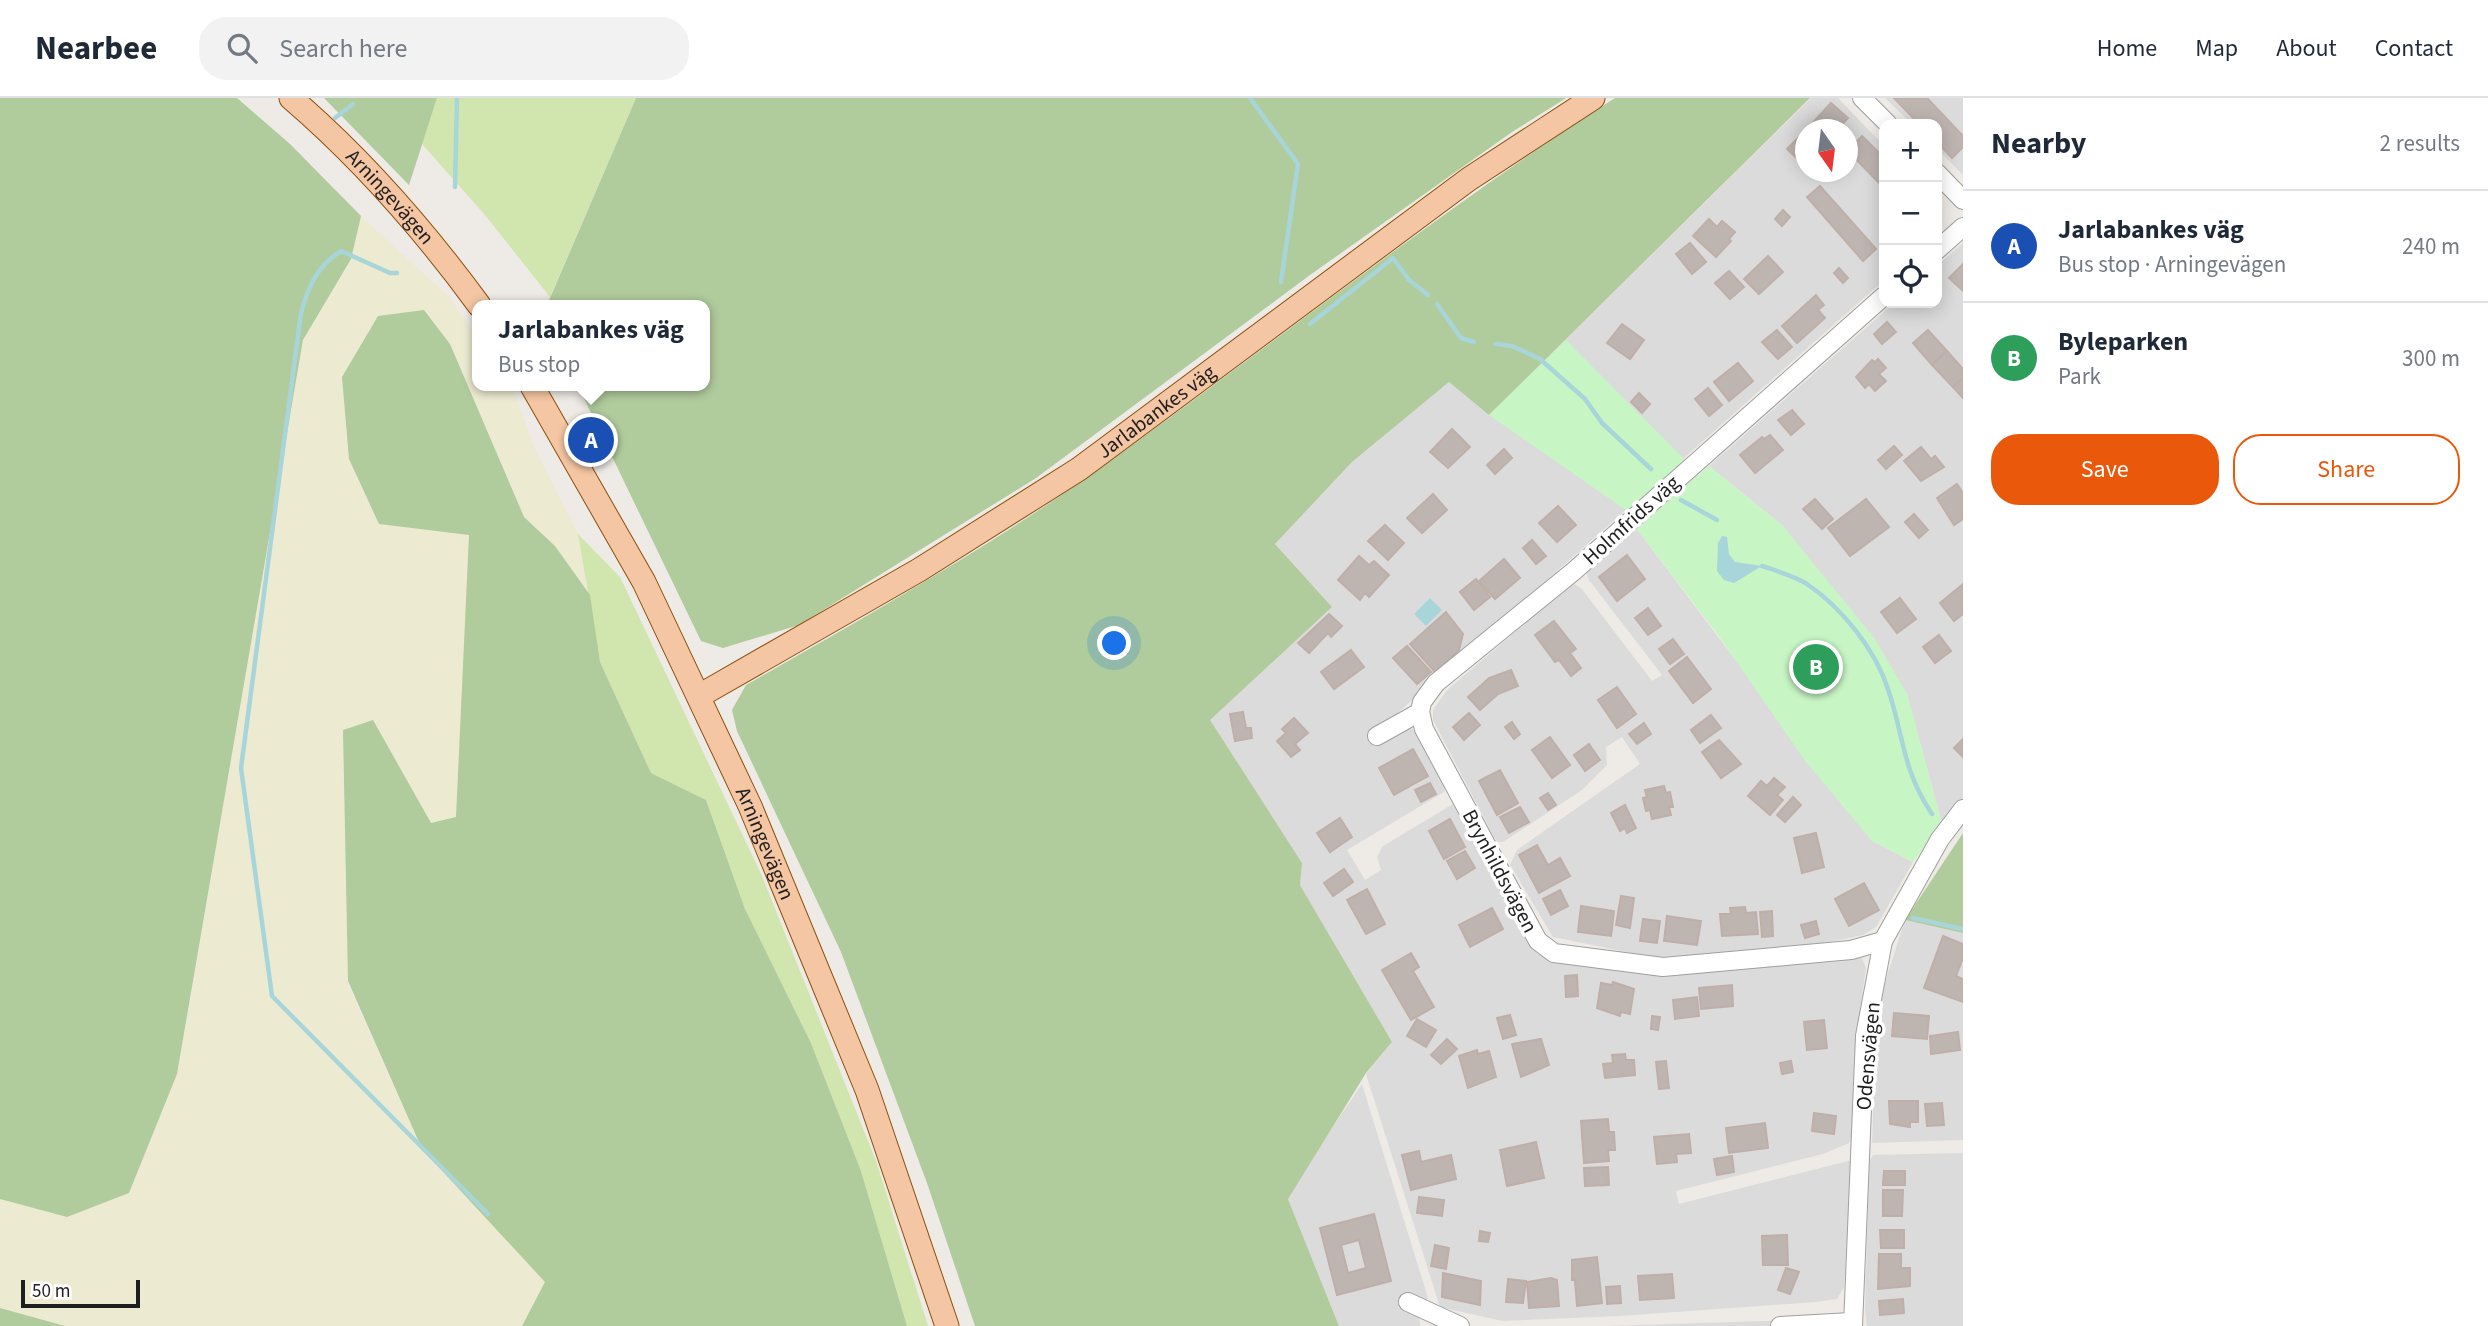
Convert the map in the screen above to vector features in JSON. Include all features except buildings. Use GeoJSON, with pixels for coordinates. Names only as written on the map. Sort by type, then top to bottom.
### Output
{"type":"FeatureCollection","features":[{"type":"Feature","properties":{"kind":"main road","name":"Arningevägen"},"geometry":{"type":"LineString","coordinates":[[291,98],[325,127],[432,242],[475,300]]}},
{"type":"Feature","properties":{"kind":"main road","name":"Jarlabankes väg"},"geometry":{"type":"LineString","coordinates":[[699,696],[919,570],[1079,469],[1468,178],[1593,98]]}},
{"type":"Feature","properties":{"kind":"main road","name":"Arningevägen"},"geometry":{"type":"LineString","coordinates":[[535,391],[644,582],[750,806],[867,1090],[947,1326]]}},
{"type":"Feature","properties":{"kind":"street"},"geometry":{"type":"LineString","coordinates":[[1862,98],[1883,119]]}},
{"type":"Feature","properties":{"kind":"street"},"geometry":{"type":"LineString","coordinates":[[1942,178],[1963,200]]}},
{"type":"Feature","properties":{"kind":"street"},"geometry":{"type":"LineString","coordinates":[[1942,246],[1963,227]]}},
{"type":"Feature","properties":{"kind":"street","name":"Holmfrids väg"},"geometry":{"type":"LineString","coordinates":[[1420,712],[1422,702],[1436,683],[1574,571],[1879,300]]}},
{"type":"Feature","properties":{"kind":"street"},"geometry":{"type":"LineString","coordinates":[[1377,736],[1420,712]]}},
{"type":"Feature","properties":{"kind":"street","name":"Brynhildsvägen"},"geometry":{"type":"LineString","coordinates":[[1420,712],[1424,729],[1538,941],[1554,953],[1663,967],[1851,950],[1882,941]]}},
{"type":"Feature","properties":{"kind":"street","name":"Odensvägen"},"geometry":{"type":"LineString","coordinates":[[1852,1324],[1865,1036],[1882,941],[1940,839],[1963,808]]}},
{"type":"Feature","properties":{"kind":"street"},"geometry":{"type":"LineString","coordinates":[[1408,1302],[1460,1326]]}},
{"type":"Feature","properties":{"kind":"street"},"geometry":{"type":"LineString","coordinates":[[1780,1326],[1852,1324]]}},
{"type":"Feature","properties":{"kind":"shaded area"},"geometry":{"type":"Polygon","coordinates":[[[1811,98],[1838,98],[1879,141],[1879,284],[1392,718],[1417,732],[1445,784],[1444,792],[1347,850],[1365,880],[1381,870],[1377,857],[1383,846],[1453,804],[1537,953],[1562,962],[1660,976],[1862,958],[1866,968],[1857,1032],[1853,1135],[1849,1143],[1823,1154],[1676,1191],[1679,1204],[1852,1160],[1844,1287],[1837,1299],[1620,1316],[1502,1321],[1440,1307],[1366,1074],[1392,1042],[1300,885],[1302,863],[1209,720],[1332,607],[1275,544],[1352,462],[1449,382],[1489,415],[1811,98]]]}},
{"type":"Feature","properties":{"kind":"shaded area"},"geometry":{"type":"Polygon","coordinates":[[[1885,98],[1963,98],[1963,175],[1942,154],[1942,119],[1907,119],[1885,98]]]}},
{"type":"Feature","properties":{"kind":"shaded area"},"geometry":{"type":"Polygon","coordinates":[[[361,216],[449,297],[472,330],[472,391],[514,391],[534,447],[578,534],[590,595],[555,546],[524,517],[450,344],[424,310],[342,377],[349,459],[379,524],[469,535],[457,817],[431,824],[373,720],[344,730],[348,985],[422,1149],[545,1282],[522,1326],[65,1326],[0,1308],[0,1199],[67,1217],[129,1193],[177,1074],[303,340],[351,260],[361,216]]]}},
{"type":"Feature","properties":{"kind":"shaded area"},"geometry":{"type":"Polygon","coordinates":[[[1963,243],[1963,798],[1942,824],[1907,694],[1783,526],[1709,466],[1888,308],[1942,308],[1942,262],[1963,243]]]}},
{"type":"Feature","properties":{"kind":"shaded area"},"geometry":{"type":"Polygon","coordinates":[[[1636,528],[1872,841],[1913,862],[1876,927],[1863,935],[1782,952],[1680,960],[1553,937],[1510,865],[1517,850],[1640,764],[1622,737],[1606,747],[1607,765],[1582,790],[1503,842],[1498,842],[1494,837],[1433,720],[1433,710],[1447,690],[1573,583],[1582,589],[1652,681],[1662,675],[1589,580],[1586,572],[1636,528]]]}},
{"type":"Feature","properties":{"kind":"shaded area"},"geometry":{"type":"Polygon","coordinates":[[[1905,920],[1963,933],[1963,1140],[1872,1143],[1875,1062],[1883,989],[1905,920]]]}},
{"type":"Feature","properties":{"kind":"shaded area"},"geometry":{"type":"Polygon","coordinates":[[[1362,1084],[1428,1298],[1419,1313],[1420,1326],[1339,1326],[1288,1199],[1306,1166],[1362,1084]]]}},
{"type":"Feature","properties":{"kind":"shaded area"},"geometry":{"type":"Polygon","coordinates":[[[1963,1153],[1963,1326],[1867,1326],[1865,1309],[1869,1162],[1873,1155],[1963,1153]]]}},
{"type":"Feature","properties":{"kind":"shaded area"},"geometry":{"type":"Polygon","coordinates":[[[1828,1319],[1847,1326],[1607,1326],[1828,1319]]]}},
{"type":"Feature","properties":{"kind":"green space"},"geometry":{"type":"Polygon","coordinates":[[[0,98],[237,98],[290,144],[361,216],[351,259],[303,340],[177,1074],[129,1193],[67,1217],[0,1199],[0,98]]]}},
{"type":"Feature","properties":{"kind":"green space"},"geometry":{"type":"Polygon","coordinates":[[[324,98],[437,98],[409,185],[324,98]]]}},
{"type":"Feature","properties":{"kind":"green space"},"geometry":{"type":"Polygon","coordinates":[[[437,98],[636,98],[550,297],[485,215],[422,144],[437,98]]]}},
{"type":"Feature","properties":{"kind":"green space"},"geometry":{"type":"Polygon","coordinates":[[[636,98],[1566,98],[1512,132],[1310,275],[1036,478],[799,625],[723,648],[701,641],[580,391],[710,391],[710,300],[549,300],[636,98]]]}},
{"type":"Feature","properties":{"kind":"green space"},"geometry":{"type":"Polygon","coordinates":[[[1615,98],[1810,98],[1489,415],[1449,382],[1352,462],[1275,544],[1332,607],[1210,720],[1302,863],[1300,885],[1392,1042],[1366,1073],[1288,1199],[1339,1326],[975,1326],[927,1183],[841,952],[737,731],[732,710],[746,685],[928,580],[1060,496],[1484,186],[1615,98]]]}},
{"type":"Feature","properties":{"kind":"green space"},"geometry":{"type":"Polygon","coordinates":[[[424,310],[450,344],[524,517],[555,546],[590,595],[600,662],[651,773],[706,800],[745,909],[811,1043],[861,1171],[907,1326],[522,1326],[545,1282],[422,1149],[348,981],[343,730],[373,720],[431,823],[456,817],[469,535],[379,524],[349,459],[342,377],[378,316],[424,310]]]}},
{"type":"Feature","properties":{"kind":"green space"},"geometry":{"type":"Polygon","coordinates":[[[1566,340],[1685,460],[1627,511],[1489,415],[1566,340]]]}},
{"type":"Feature","properties":{"kind":"green space"},"geometry":{"type":"Polygon","coordinates":[[[1709,466],[1783,526],[1875,639],[1907,694],[1942,824],[1913,862],[1872,841],[1806,762],[1718,635],[1636,528],[1709,466]]]}},
{"type":"Feature","properties":{"kind":"green space"},"geometry":{"type":"Polygon","coordinates":[[[578,534],[620,577],[762,876],[876,1161],[928,1326],[907,1326],[861,1171],[811,1043],[745,909],[706,800],[651,773],[600,662],[578,534]]]}},
{"type":"Feature","properties":{"kind":"green space"},"geometry":{"type":"Polygon","coordinates":[[[1963,833],[1963,933],[1905,920],[1963,833]]]}},
{"type":"Feature","properties":{"kind":"green space"},"geometry":{"type":"Polygon","coordinates":[[[0,1308],[65,1326],[0,1326],[0,1308]]]}},
{"type":"Feature","properties":{"kind":"water"},"geometry":{"type":"Polygon","coordinates":[[[1722,536],[1727,537],[1729,554],[1735,562],[1762,566],[1734,583],[1724,580],[1717,571],[1718,543],[1722,536]]]}},
{"type":"Feature","properties":{"kind":"water"},"geometry":{"type":"Polygon","coordinates":[[[1430,598],[1442,610],[1426,626],[1414,614],[1430,598]]]}},
{"type":"Feature","properties":{"kind":"waterway"},"geometry":{"type":"LineString","coordinates":[[455,187],[457,98]]}},
{"type":"Feature","properties":{"kind":"waterway"},"geometry":{"type":"LineString","coordinates":[[1250,98],[1298,164],[1281,282]]}},
{"type":"Feature","properties":{"kind":"waterway"},"geometry":{"type":"LineString","coordinates":[[335,118],[353,104]]}},
{"type":"Feature","properties":{"kind":"waterway"},"geometry":{"type":"LineString","coordinates":[[397,273],[390,273],[341,251],[320,270],[304,303],[241,768],[272,996],[488,1214]]}},
{"type":"Feature","properties":{"kind":"waterway"},"geometry":{"type":"LineString","coordinates":[[1310,324],[1393,258],[1409,280],[1428,295]]}},
{"type":"Feature","properties":{"kind":"waterway"},"geometry":{"type":"LineString","coordinates":[[1437,304],[1461,338],[1474,342]]}},
{"type":"Feature","properties":{"kind":"waterway"},"geometry":{"type":"LineString","coordinates":[[1496,344],[1512,346],[1540,359],[1585,399],[1602,423],[1651,469]]}},
{"type":"Feature","properties":{"kind":"waterway"},"geometry":{"type":"LineString","coordinates":[[1681,500],[1717,520]]}},
{"type":"Feature","properties":{"kind":"waterway"},"geometry":{"type":"LineString","coordinates":[[1762,566],[1797,579],[1820,593],[1866,644],[1888,689],[1909,768],[1932,814]]}},
{"type":"Feature","properties":{"kind":"waterway"},"geometry":{"type":"LineString","coordinates":[[1913,918],[1963,929]]}},
{"type":"Feature","properties":{"kind":"place","name":"Jarlabankes väg"},"geometry":{"type":"Point","coordinates":[591,440]}},
{"type":"Feature","properties":{"kind":"place","name":"Byleparken"},"geometry":{"type":"Point","coordinates":[1816,667]}}]}
